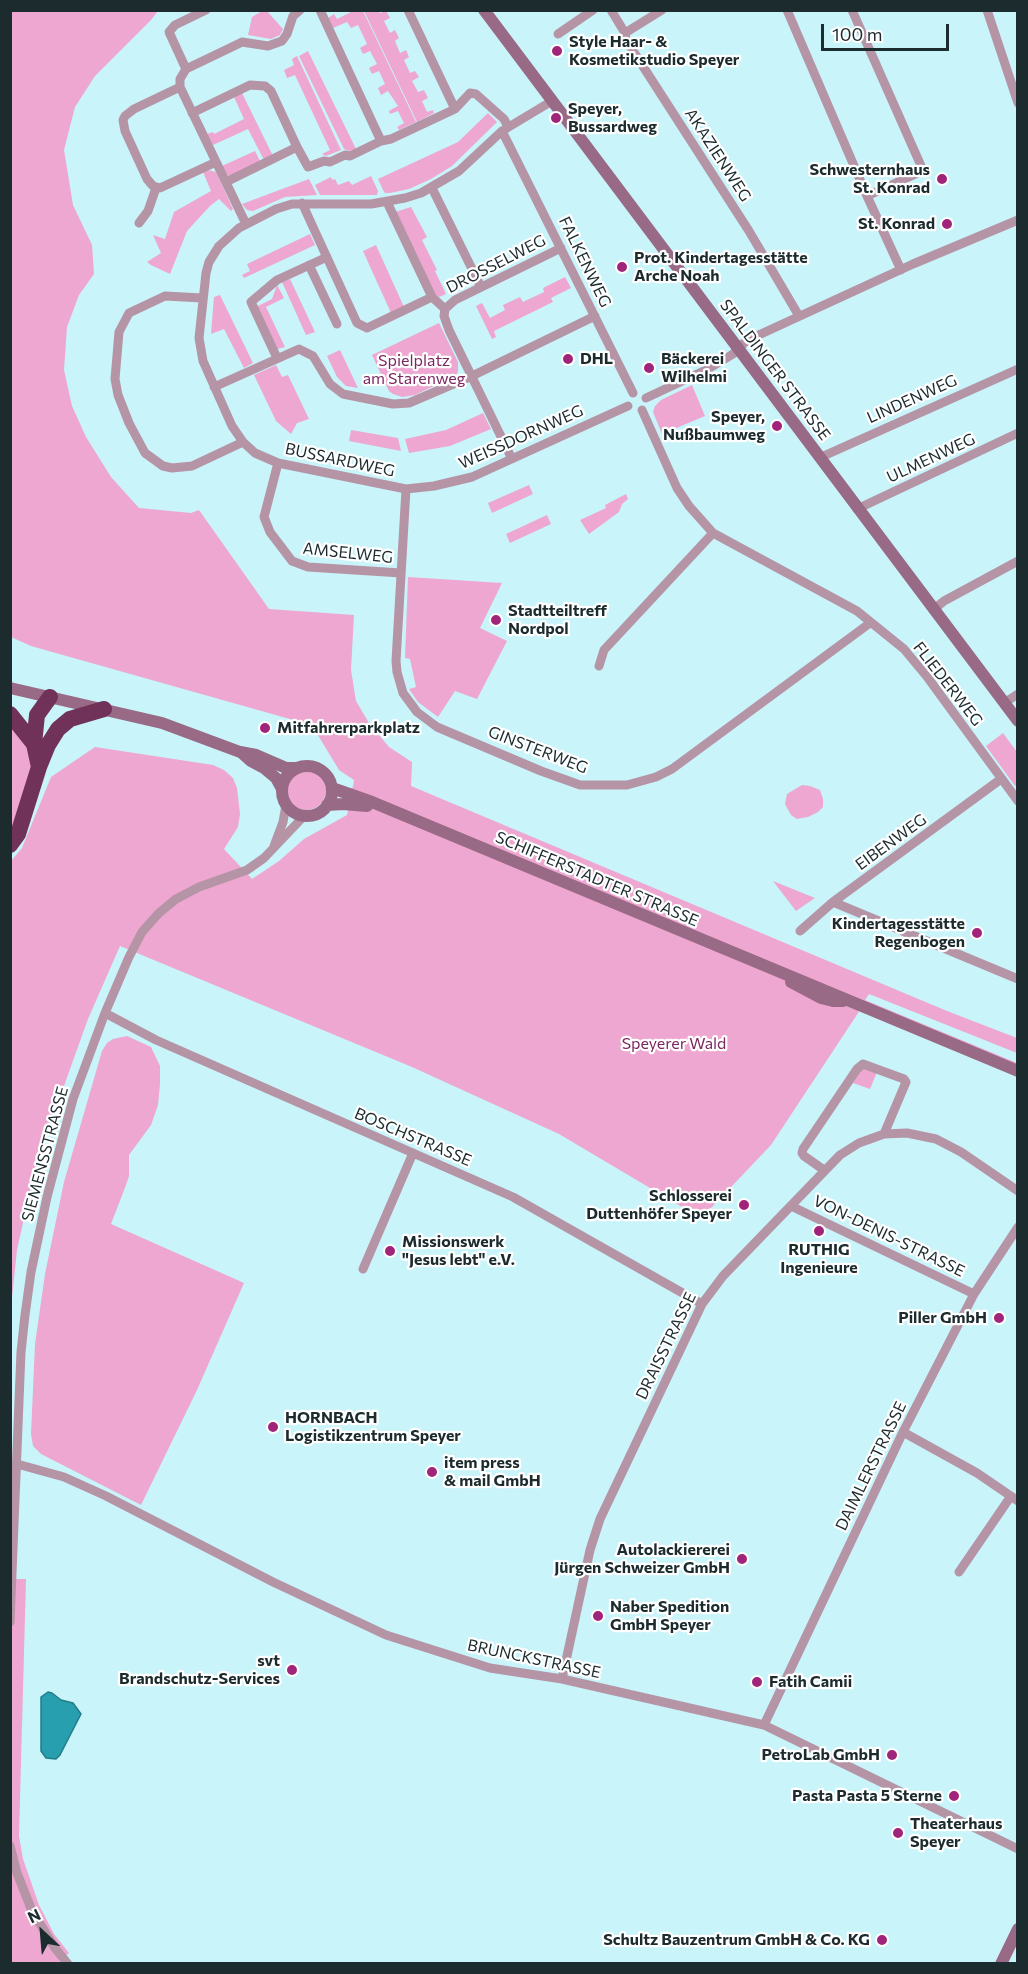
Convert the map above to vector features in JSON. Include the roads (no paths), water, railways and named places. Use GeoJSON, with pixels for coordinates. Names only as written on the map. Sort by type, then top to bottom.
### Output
{"type":"FeatureCollection","features":[{"type":"Feature","properties":{"kind":"highway"},"geometry":{"type":"LineString","coordinates":[[10,845],[18,834],[39,767],[41,744],[37,715],[50,697]]}},
{"type":"Feature","properties":{"kind":"highway"},"geometry":{"type":"LineString","coordinates":[[41,744],[70,719],[104,709]]}},
{"type":"Feature","properties":{"kind":"highway"},"geometry":{"type":"LineString","coordinates":[[10,714],[41,744]]}},
{"type":"Feature","properties":{"kind":"main road","name":"SPALDINGER STRASSE"},"geometry":{"type":"LineString","coordinates":[[484,10],[1017,721]]}},
{"type":"Feature","properties":{"kind":"main road"},"geometry":{"type":"LineString","coordinates":[[10,688],[162,723],[240,752],[256,754],[286,768],[306,766],[318,769],[328,777],[332,788],[327,805],[318,813],[304,816],[297,814],[286,805],[282,789],[276,778],[240,752]]}},
{"type":"Feature","properties":{"kind":"main road"},"geometry":{"type":"LineString","coordinates":[[282,789],[286,776],[297,768]]}},
{"type":"Feature","properties":{"kind":"main road","name":"SCHIFFERSTADTER STRASSE"},"geometry":{"type":"LineString","coordinates":[[332,788],[372,802],[1017,1071]]}},
{"type":"Feature","properties":{"kind":"main road","name":"SCHIFFERSTADTER STRASSE"},"geometry":{"type":"LineString","coordinates":[[327,805],[365,805],[403,816]]}},
{"type":"Feature","properties":{"kind":"main road"},"geometry":{"type":"LineString","coordinates":[[1001,1964],[1017,1929]]}},
{"type":"Feature","properties":{"kind":"street"},"geometry":{"type":"LineString","coordinates":[[186,69],[169,32],[175,25],[206,10]]}},
{"type":"Feature","properties":{"kind":"street"},"geometry":{"type":"LineString","coordinates":[[246,224],[180,87],[180,79],[186,69],[242,42],[268,46],[282,41],[294,16],[300,10]]}},
{"type":"Feature","properties":{"kind":"street"},"geometry":{"type":"LineString","coordinates":[[320,10],[381,141]]}},
{"type":"Feature","properties":{"kind":"street"},"geometry":{"type":"LineString","coordinates":[[192,113],[250,85],[264,85],[271,91],[309,167],[324,161],[330,162],[345,155],[350,156],[381,141],[391,140],[455,108],[408,10]]}},
{"type":"Feature","properties":{"kind":"street"},"geometry":{"type":"LineString","coordinates":[[558,34],[593,10]]}},
{"type":"Feature","properties":{"kind":"street","name":"AKAZIENWEG"},"geometry":{"type":"LineString","coordinates":[[611,10],[625,33],[626,40],[749,231],[799,316]]}},
{"type":"Feature","properties":{"kind":"street"},"geometry":{"type":"LineString","coordinates":[[625,33],[663,10]]}},
{"type":"Feature","properties":{"kind":"street"},"geometry":{"type":"LineString","coordinates":[[787,10],[901,270]]}},
{"type":"Feature","properties":{"kind":"street"},"geometry":{"type":"LineString","coordinates":[[852,10],[922,168],[920,172],[867,196]]}},
{"type":"Feature","properties":{"kind":"street"},"geometry":{"type":"LineString","coordinates":[[987,10],[1017,103]]}},
{"type":"Feature","properties":{"kind":"street"},"geometry":{"type":"LineString","coordinates":[[156,188],[147,179],[122,125],[123,120],[134,110],[180,87]]}},
{"type":"Feature","properties":{"kind":"street","name":"FALKENWEG"},"geometry":{"type":"LineString","coordinates":[[455,108],[467,95],[474,93],[504,119],[505,129],[561,248],[633,393]]}},
{"type":"Feature","properties":{"kind":"street","name":"BUSSARDWEG"},"geometry":{"type":"LineString","coordinates":[[406,489],[278,463],[255,453],[243,442],[232,426],[205,368],[201,351],[199,338],[202,298],[209,262],[226,238],[246,224],[283,206],[302,203],[356,205],[387,202],[413,196],[432,188],[459,171],[505,129],[552,101]]}},
{"type":"Feature","properties":{"kind":"street"},"geometry":{"type":"LineString","coordinates":[[226,182],[297,147]]}},
{"type":"Feature","properties":{"kind":"street"},"geometry":{"type":"LineString","coordinates":[[156,188],[216,162]]}},
{"type":"Feature","properties":{"kind":"street"},"geometry":{"type":"LineString","coordinates":[[139,223],[148,211],[156,188]]}},
{"type":"Feature","properties":{"kind":"street"},"geometry":{"type":"LineString","coordinates":[[432,188],[481,287]]}},
{"type":"Feature","properties":{"kind":"street","name":"DROSSELWEG"},"geometry":{"type":"LineString","coordinates":[[387,202],[432,297],[445,309],[446,322],[512,459]]}},
{"type":"Feature","properties":{"kind":"street"},"geometry":{"type":"LineString","coordinates":[[302,203],[357,323],[367,328],[432,297]]}},
{"type":"Feature","properties":{"kind":"street"},"geometry":{"type":"LineString","coordinates":[[646,398],[708,369],[744,343],[799,316],[1017,220]]}},
{"type":"Feature","properties":{"kind":"street","name":"DROSSELWEG"},"geometry":{"type":"LineString","coordinates":[[445,309],[449,304],[481,287],[561,248]]}},
{"type":"Feature","properties":{"kind":"street"},"geometry":{"type":"LineString","coordinates":[[277,358],[250,302],[277,280],[327,257]]}},
{"type":"Feature","properties":{"kind":"street"},"geometry":{"type":"LineString","coordinates":[[309,265],[337,324]]}},
{"type":"Feature","properties":{"kind":"street"},"geometry":{"type":"LineString","coordinates":[[202,298],[165,296],[129,313],[119,332],[116,379],[118,395],[141,447],[151,459],[163,466],[172,468],[192,466],[243,442]]}},
{"type":"Feature","properties":{"kind":"street"},"geometry":{"type":"LineString","coordinates":[[214,387],[295,350],[305,351],[313,356],[324,376],[337,391],[356,398],[393,404],[417,401],[594,316]]}},
{"type":"Feature","properties":{"kind":"street","name":"LINDENWEG"},"geometry":{"type":"LineString","coordinates":[[819,458],[1017,369]]}},
{"type":"Feature","properties":{"kind":"street"},"geometry":{"type":"LineString","coordinates":[[640,392],[646,398],[647,404],[642,410],[633,411],[628,406],[628,399],[633,393],[640,392]]}},
{"type":"Feature","properties":{"kind":"street","name":"WEISSDORNWEG"},"geometry":{"type":"LineString","coordinates":[[406,489],[455,482],[472,477],[628,406]]}},
{"type":"Feature","properties":{"kind":"street","name":"FLIEDERWEG"},"geometry":{"type":"LineString","coordinates":[[642,410],[677,488],[689,506],[713,533],[856,611],[904,649],[1017,801]]}},
{"type":"Feature","properties":{"kind":"street","name":"ULMENWEG"},"geometry":{"type":"LineString","coordinates":[[857,509],[1017,433]]}},
{"type":"Feature","properties":{"kind":"street","name":"AMSELWEG"},"geometry":{"type":"LineString","coordinates":[[278,463],[264,517],[270,532],[292,561],[308,567],[401,573]]}},
{"type":"Feature","properties":{"kind":"street","name":"GINSTERWEG"},"geometry":{"type":"LineString","coordinates":[[406,489],[397,672],[403,693],[417,712],[436,727],[550,775],[580,785],[635,784],[672,769],[870,623]]}},
{"type":"Feature","properties":{"kind":"street"},"geometry":{"type":"LineString","coordinates":[[599,666],[604,650],[713,533]]}},
{"type":"Feature","properties":{"kind":"street"},"geometry":{"type":"LineString","coordinates":[[933,610],[944,601],[1017,561]]}},
{"type":"Feature","properties":{"kind":"street"},"geometry":{"type":"LineString","coordinates":[[1004,703],[1017,694]]}},
{"type":"Feature","properties":{"kind":"street","name":"EIBENWEG"},"geometry":{"type":"LineString","coordinates":[[800,931],[833,902],[1001,779]]}},
{"type":"Feature","properties":{"kind":"street"},"geometry":{"type":"LineString","coordinates":[[272,851],[283,822],[286,805]]}},
{"type":"Feature","properties":{"kind":"street","name":"SIEMENSSTRASSE"},"geometry":{"type":"LineString","coordinates":[[10,1622],[21,1352],[31,1272],[60,1142],[105,1013],[142,933],[159,914],[176,899],[199,887],[247,870],[272,851],[304,816]]}},
{"type":"Feature","properties":{"kind":"street"},"geometry":{"type":"LineString","coordinates":[[833,902],[1017,979]]}},
{"type":"Feature","properties":{"kind":"street","name":"BOSCHSTRASSE"},"geometry":{"type":"LineString","coordinates":[[105,1013],[165,1044],[523,1202],[702,1304]]}},
{"type":"Feature","properties":{"kind":"street"},"geometry":{"type":"LineString","coordinates":[[824,1170],[804,1156],[803,1149],[857,1069],[863,1064],[895,1075],[907,1085],[884,1134]]}},
{"type":"Feature","properties":{"kind":"street","name":"DRAISSTRASSE"},"geometry":{"type":"LineString","coordinates":[[562,1679],[588,1559],[600,1518],[702,1304],[723,1276],[824,1170],[849,1148],[884,1134],[907,1133],[936,1139],[961,1152],[1017,1191]]}},
{"type":"Feature","properties":{"kind":"street"},"geometry":{"type":"LineString","coordinates":[[363,1269],[413,1153]]}},
{"type":"Feature","properties":{"kind":"street","name":"VON-DENIS-STRASSE"},"geometry":{"type":"LineString","coordinates":[[791,1206],[974,1294]]}},
{"type":"Feature","properties":{"kind":"street","name":"DAIMLERSTRASSE"},"geometry":{"type":"LineString","coordinates":[[764,1725],[903,1432],[974,1294],[1017,1227]]}},
{"type":"Feature","properties":{"kind":"street"},"geometry":{"type":"LineString","coordinates":[[903,1432],[977,1473],[1014,1499],[959,1572]]}},
{"type":"Feature","properties":{"kind":"street","name":"BRUNCKSTRASSE"},"geometry":{"type":"LineString","coordinates":[[17,1464],[64,1477],[106,1496],[273,1582],[386,1635],[490,1668],[562,1679],[764,1725],[1017,1849]]}},
{"type":"Feature","properties":{"kind":"street"},"geometry":{"type":"LineString","coordinates":[[10,1846],[17,1873],[32,1911],[68,1964]]}},
{"type":"Feature","properties":{"kind":"water"},"geometry":{"type":"Polygon","coordinates":[[[48,1692],[61,1700],[73,1703],[81,1714],[56,1759],[46,1758],[41,1751],[41,1697],[48,1692]]]}},
{"type":"Feature","properties":{"kind":"place","name":"Style Haar- & Kosmetikstudio Speyer"},"geometry":{"type":"Point","coordinates":[557,51]}},
{"type":"Feature","properties":{"kind":"place","name":"Speyer, Bussardweg"},"geometry":{"type":"Point","coordinates":[556,118]}},
{"type":"Feature","properties":{"kind":"place","name":"Schwesternhaus St. Konrad"},"geometry":{"type":"Point","coordinates":[942,179]}},
{"type":"Feature","properties":{"kind":"place","name":"St. Konrad"},"geometry":{"type":"Point","coordinates":[947,224]}},
{"type":"Feature","properties":{"kind":"place","name":"Prot. Kindertagesstätte Arche Noah"},"geometry":{"type":"Point","coordinates":[622,267]}},
{"type":"Feature","properties":{"kind":"place","name":"DHL"},"geometry":{"type":"Point","coordinates":[568,359]}},
{"type":"Feature","properties":{"kind":"place","name":"Bäckerei Wilhelmi"},"geometry":{"type":"Point","coordinates":[649,368]}},
{"type":"Feature","properties":{"kind":"place","name":"Speyer, Nußbaumweg"},"geometry":{"type":"Point","coordinates":[777,426]}},
{"type":"Feature","properties":{"kind":"place","name":"Stadtteiltreff Nordpol"},"geometry":{"type":"Point","coordinates":[496,620]}},
{"type":"Feature","properties":{"kind":"place","name":"Mitfahrerparkplatz"},"geometry":{"type":"Point","coordinates":[265,728]}},
{"type":"Feature","properties":{"kind":"place","name":"Kindertagesstätte Regenbogen"},"geometry":{"type":"Point","coordinates":[977,933]}},
{"type":"Feature","properties":{"kind":"place","name":"Schlosserei Duttenhöfer Speyer"},"geometry":{"type":"Point","coordinates":[744,1205]}},
{"type":"Feature","properties":{"kind":"place","name":"RUTHIG Ingenieure"},"geometry":{"type":"Point","coordinates":[819,1231]}},
{"type":"Feature","properties":{"kind":"place","name":"Missionswerk \"Jesus lebt\" e.V."},"geometry":{"type":"Point","coordinates":[390,1251]}},
{"type":"Feature","properties":{"kind":"place","name":"Piller GmbH"},"geometry":{"type":"Point","coordinates":[999,1318]}},
{"type":"Feature","properties":{"kind":"place","name":"HORNBACH Logistikzentrum Speyer"},"geometry":{"type":"Point","coordinates":[273,1427]}},
{"type":"Feature","properties":{"kind":"place","name":"item press & mail GmbH"},"geometry":{"type":"Point","coordinates":[432,1472]}},
{"type":"Feature","properties":{"kind":"place","name":"Autolackiererei Jürgen Schweizer GmbH"},"geometry":{"type":"Point","coordinates":[742,1559]}},
{"type":"Feature","properties":{"kind":"place","name":"Naber Spedition GmbH Speyer"},"geometry":{"type":"Point","coordinates":[598,1616]}},
{"type":"Feature","properties":{"kind":"place","name":"svt Brandschutz-Services"},"geometry":{"type":"Point","coordinates":[292,1670]}},
{"type":"Feature","properties":{"kind":"place","name":"Fatih Camii"},"geometry":{"type":"Point","coordinates":[757,1682]}},
{"type":"Feature","properties":{"kind":"place","name":"PetroLab GmbH"},"geometry":{"type":"Point","coordinates":[892,1755]}},
{"type":"Feature","properties":{"kind":"place","name":"Pasta Pasta 5 Sterne"},"geometry":{"type":"Point","coordinates":[954,1796]}},
{"type":"Feature","properties":{"kind":"place","name":"Theaterhaus Speyer"},"geometry":{"type":"Point","coordinates":[898,1833]}},
{"type":"Feature","properties":{"kind":"place","name":"Schultz Bauzentrum GmbH & Co. KG"},"geometry":{"type":"Point","coordinates":[882,1940]}},
{"type":"Feature","properties":{"kind":"park label","name":"Spielplatz am Starenweg"},"geometry":{"type":"Point","coordinates":[414,370]}},
{"type":"Feature","properties":{"kind":"park label","name":"Speyerer Wald"},"geometry":{"type":"Point","coordinates":[674,1044]}}]}
